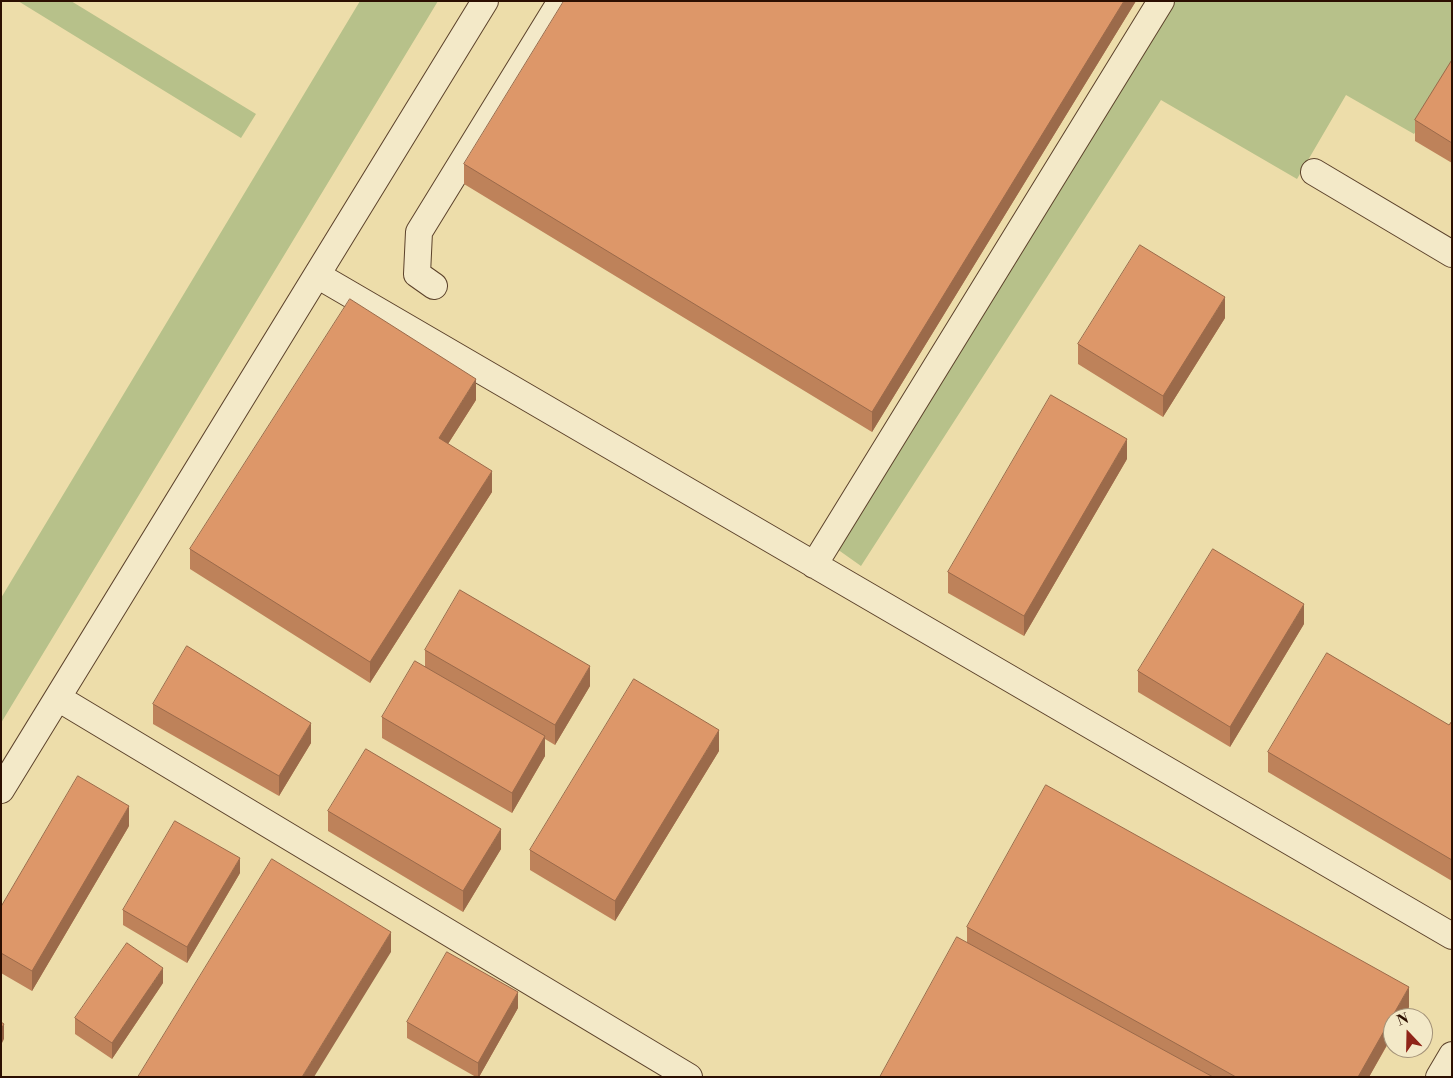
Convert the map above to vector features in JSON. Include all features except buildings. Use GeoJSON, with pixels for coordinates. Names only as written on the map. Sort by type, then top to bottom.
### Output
{"type":"FeatureCollection","features":[{"type":"Feature","properties":{"kind":"street"},"geometry":{"type":"LineString","coordinates":[[1,790],[485,1]]}},
{"type":"Feature","properties":{"kind":"street"},"geometry":{"type":"LineString","coordinates":[[434,286],[417,274],[418,232],[561,1]]}},
{"type":"Feature","properties":{"kind":"street"},"geometry":{"type":"LineString","coordinates":[[814,565],[1161,1]]}},
{"type":"Feature","properties":{"kind":"street"},"geometry":{"type":"LineString","coordinates":[[1314,172],[1452,254]]}},
{"type":"Feature","properties":{"kind":"street"},"geometry":{"type":"LineString","coordinates":[[317,275],[1452,936]]}},
{"type":"Feature","properties":{"kind":"street"},"geometry":{"type":"LineString","coordinates":[[58,698],[689,1077]]}},
{"type":"Feature","properties":{"kind":"street"},"geometry":{"type":"LineString","coordinates":[[1439,1077],[1452,1055]]}},
{"type":"Feature","properties":{"kind":"green space"},"geometry":{"type":"Polygon","coordinates":[[[18,1],[71,1],[256,114],[241,138],[18,1]]]}},
{"type":"Feature","properties":{"kind":"green space"},"geometry":{"type":"Polygon","coordinates":[[[360,1],[438,1],[1,723],[1,598],[360,1]]]}},
{"type":"Feature","properties":{"kind":"green space"},"geometry":{"type":"Polygon","coordinates":[[[1173,1],[1452,1],[1452,75],[1414,134],[1346,95],[1297,179],[1161,100],[861,566],[837,549],[1173,1]]]}}]}
